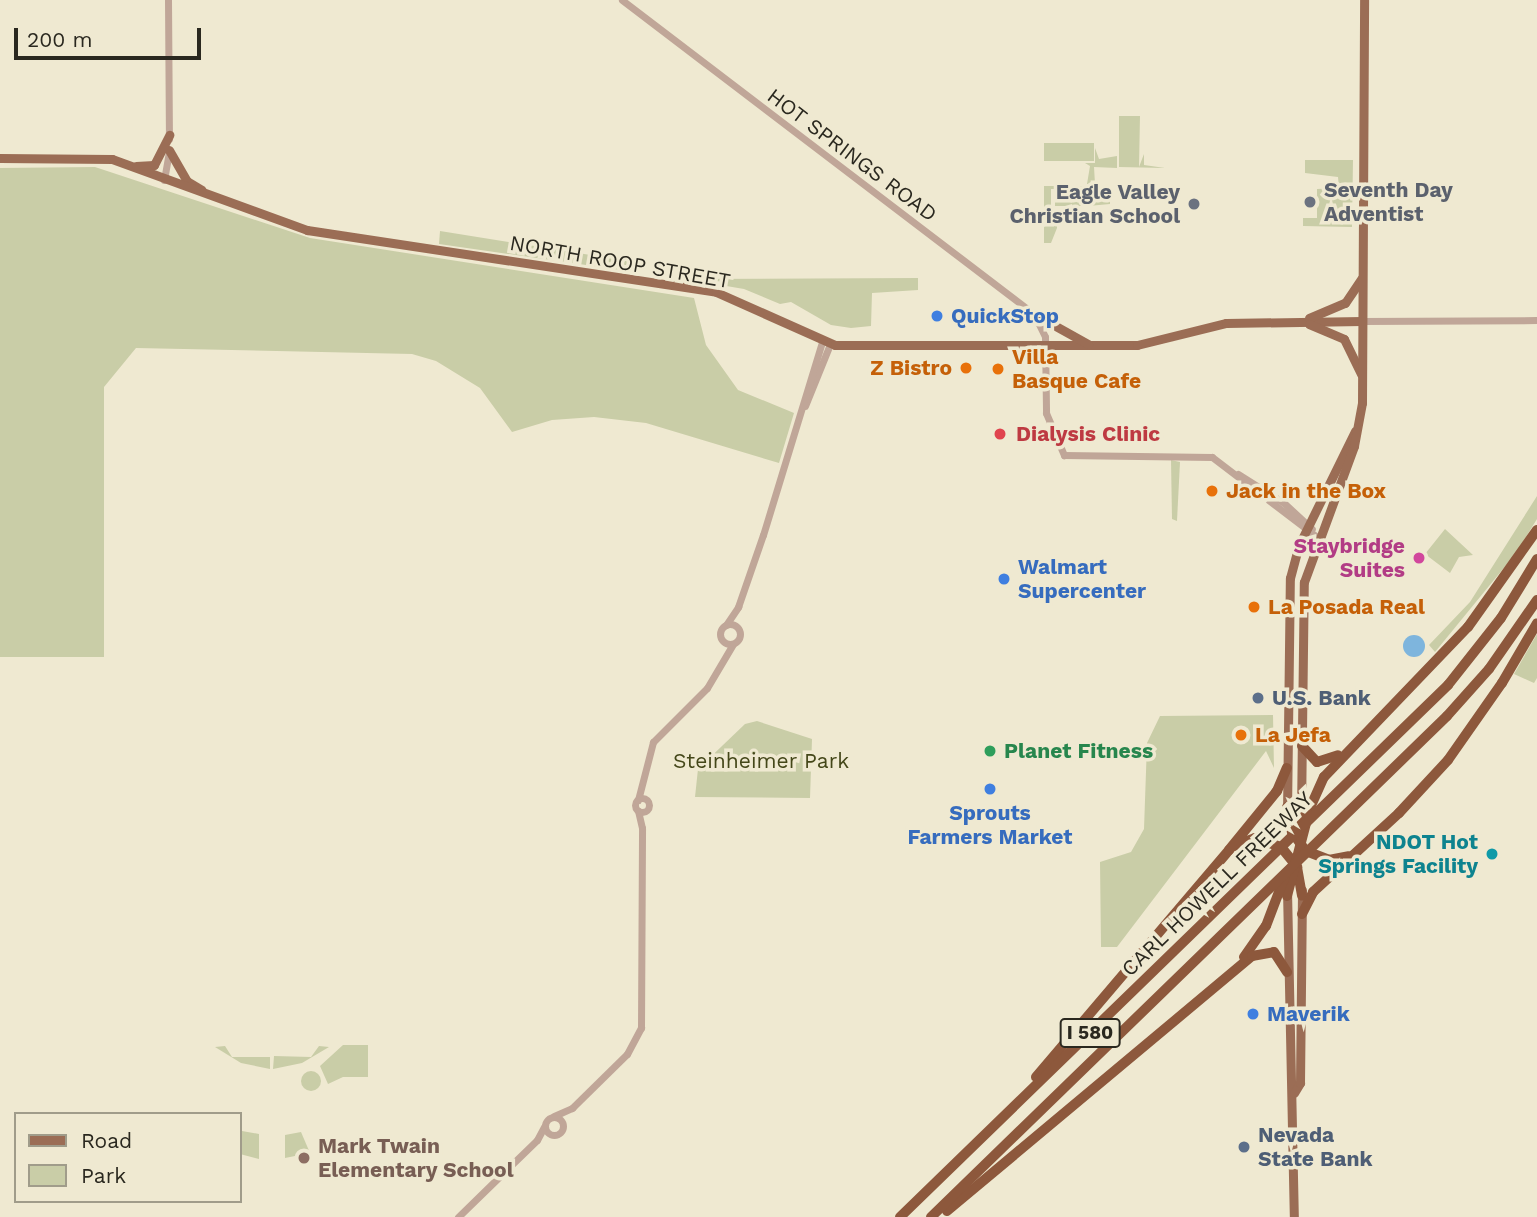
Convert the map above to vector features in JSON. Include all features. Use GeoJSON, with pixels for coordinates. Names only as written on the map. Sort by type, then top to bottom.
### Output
{"type":"FeatureCollection","features":[{"type":"Feature","properties":{"kind":"highway"},"geometry":{"type":"LineString","coordinates":[[1230,972],[1266,926],[1315,793],[1349,747],[1452,645],[1537,530]]}},
{"type":"Feature","properties":{"kind":"highway","name":"CARL HOWELL FREEWAY"},"geometry":{"type":"LineString","coordinates":[[900,1217],[1448,685],[1501,618],[1537,559]]}},
{"type":"Feature","properties":{"kind":"highway","name":"CARL HOWELL FREEWAY"},"geometry":{"type":"LineString","coordinates":[[931,1217],[1465,696],[1537,600]]}},
{"type":"Feature","properties":{"kind":"highway"},"geometry":{"type":"LineString","coordinates":[[1302,914],[1313,892],[1418,794],[1463,740],[1537,623]]}},
{"type":"Feature","properties":{"kind":"highway"},"geometry":{"type":"LineString","coordinates":[[1302,746],[1310,758],[1321,763],[1349,747]]}},
{"type":"Feature","properties":{"kind":"highway"},"geometry":{"type":"LineString","coordinates":[[928,1190],[1046,1066],[1277,791],[1287,768]]}},
{"type":"Feature","properties":{"kind":"highway"},"geometry":{"type":"LineString","coordinates":[[1298,839],[1301,806]]}},
{"type":"Feature","properties":{"kind":"highway"},"geometry":{"type":"LineString","coordinates":[[1287,807],[1298,839],[1314,857],[1329,860],[1356,852]]}},
{"type":"Feature","properties":{"kind":"highway"},"geometry":{"type":"LineString","coordinates":[[1229,850],[1255,838],[1272,841],[1290,860],[1302,896]]}},
{"type":"Feature","properties":{"kind":"highway"},"geometry":{"type":"LineString","coordinates":[[1287,896],[1290,860]]}},
{"type":"Feature","properties":{"kind":"highway"},"geometry":{"type":"LineString","coordinates":[[939,1217],[1230,972],[1266,950],[1280,957],[1287,972]]}},
{"type":"Feature","properties":{"kind":"main road"},"geometry":{"type":"LineString","coordinates":[[1301,806],[1303,589],[1317,537],[1354,446],[1362,378],[1364,0]]}},
{"type":"Feature","properties":{"kind":"main road"},"geometry":{"type":"LineString","coordinates":[[134,165],[154,164],[169,135]]}},
{"type":"Feature","properties":{"kind":"main road"},"geometry":{"type":"LineString","coordinates":[[169,150],[187,181],[210,194]]}},
{"type":"Feature","properties":{"kind":"main road","name":"NORTH ROOP STREET"},"geometry":{"type":"LineString","coordinates":[[0,158],[93,158],[134,165],[164,181],[210,194],[307,230],[716,292],[826,343],[1137,345],[1227,323],[1362,321]]}},
{"type":"Feature","properties":{"kind":"main road"},"geometry":{"type":"LineString","coordinates":[[1301,321],[1345,303],[1362,278]]}},
{"type":"Feature","properties":{"kind":"main road"},"geometry":{"type":"LineString","coordinates":[[1034,314],[1093,346]]}},
{"type":"Feature","properties":{"kind":"main road"},"geometry":{"type":"LineString","coordinates":[[1301,321],[1344,339],[1362,378]]}},
{"type":"Feature","properties":{"kind":"main road"},"geometry":{"type":"LineString","coordinates":[[1290,860],[1287,807],[1288,594],[1293,564],[1307,527],[1355,430]]}},
{"type":"Feature","properties":{"kind":"main road"},"geometry":{"type":"LineString","coordinates":[[1294,1093],[1300,1083],[1302,896],[1298,839]]}},
{"type":"Feature","properties":{"kind":"main road"},"geometry":{"type":"LineString","coordinates":[[1287,896],[1288,1081],[1294,1093],[1294,1217]]}},
{"type":"Feature","properties":{"kind":"street"},"geometry":{"type":"LineString","coordinates":[[164,181],[169,150],[168,0]]}},
{"type":"Feature","properties":{"kind":"street","name":"HOT SPRINGS ROAD"},"geometry":{"type":"LineString","coordinates":[[622,0],[1034,314]]}},
{"type":"Feature","properties":{"kind":"street"},"geometry":{"type":"LineString","coordinates":[[1034,314],[1042,325],[1045,346],[1046,413],[1064,455],[1202,455],[1219,460],[1317,537]]}},
{"type":"Feature","properties":{"kind":"street"},"geometry":{"type":"LineString","coordinates":[[1362,321],[1537,320]]}},
{"type":"Feature","properties":{"kind":"street"},"geometry":{"type":"LineString","coordinates":[[723,659],[722,640],[726,625],[738,607],[804,407],[815,391],[826,343]]}},
{"type":"Feature","properties":{"kind":"street"},"geometry":{"type":"LineString","coordinates":[[537,1140],[559,1133],[572,1108],[627,1054],[641,1028],[642,778],[653,743],[707,688],[740,636],[738,607]]}},
{"type":"Feature","properties":{"kind":"street"},"geometry":{"type":"LineString","coordinates":[[726,625],[739,629]]}},
{"type":"Feature","properties":{"kind":"street"},"geometry":{"type":"LineString","coordinates":[[722,640],[733,644]]}},
{"type":"Feature","properties":{"kind":"street"},"geometry":{"type":"LineString","coordinates":[[642,800],[642,810]]}},
{"type":"Feature","properties":{"kind":"street"},"geometry":{"type":"LineString","coordinates":[[458,1217],[537,1140],[546,1120],[572,1108]]}},
{"type":"Feature","properties":{"kind":"street"},"geometry":{"type":"LineString","coordinates":[[554,1116],[563,1125]]}},
{"type":"Feature","properties":{"kind":"street"},"geometry":{"type":"LineString","coordinates":[[544,1127],[552,1135]]}},
{"type":"Feature","properties":{"kind":"green space"},"geometry":{"type":"Polygon","coordinates":[[[1119,116],[1140,116],[1139,167],[1144,154],[1144,165],[1165,168],[1119,167],[1119,116]]]}},
{"type":"Feature","properties":{"kind":"green space"},"geometry":{"type":"Polygon","coordinates":[[[1044,143],[1094,143],[1094,161],[1044,161],[1044,143]]]}},
{"type":"Feature","properties":{"kind":"green space"},"geometry":{"type":"Polygon","coordinates":[[[1095,148],[1099,159],[1117,156],[1117,168],[1094,167],[1095,184],[1087,184],[1090,166],[1085,163],[1095,163],[1095,148]]]}},
{"type":"Feature","properties":{"kind":"green space"},"geometry":{"type":"Polygon","coordinates":[[[1305,160],[1353,160],[1352,227],[1303,226],[1303,218],[1317,218],[1317,189],[1339,188],[1338,177],[1305,173],[1305,160]]]}},
{"type":"Feature","properties":{"kind":"green space"},"geometry":{"type":"Polygon","coordinates":[[[95,167],[310,238],[694,298],[706,345],[738,390],[794,413],[779,463],[646,423],[594,417],[552,420],[512,432],[480,388],[436,361],[412,354],[136,348],[104,387],[104,657],[0,657],[0,168],[95,167]]]}},
{"type":"Feature","properties":{"kind":"green space"},"geometry":{"type":"Polygon","coordinates":[[[1087,185],[1110,188],[1110,204],[1088,206],[1087,185]]]}},
{"type":"Feature","properties":{"kind":"green space"},"geometry":{"type":"Polygon","coordinates":[[[1044,186],[1085,186],[1085,189],[1051,189],[1051,222],[1057,223],[1057,228],[1051,243],[1044,243],[1044,186]]]}},
{"type":"Feature","properties":{"kind":"green space"},"geometry":{"type":"Polygon","coordinates":[[[1055,191],[1082,191],[1082,206],[1055,206],[1055,191]]]}},
{"type":"Feature","properties":{"kind":"green space"},"geometry":{"type":"Polygon","coordinates":[[[440,231],[628,261],[628,271],[439,244],[440,231]]]}},
{"type":"Feature","properties":{"kind":"green space"},"geometry":{"type":"Polygon","coordinates":[[[918,278],[918,290],[872,293],[871,326],[851,328],[831,325],[791,302],[780,304],[744,289],[685,279],[918,278]]]}},
{"type":"Feature","properties":{"kind":"green space"},"geometry":{"type":"Polygon","coordinates":[[[1171,460],[1180,462],[1177,521],[1172,519],[1171,460]]]}},
{"type":"Feature","properties":{"kind":"green space"},"geometry":{"type":"Polygon","coordinates":[[[1537,496],[1537,519],[1516,553],[1435,652],[1429,645],[1470,602],[1537,496]]]}},
{"type":"Feature","properties":{"kind":"green space"},"geometry":{"type":"Polygon","coordinates":[[[1445,529],[1473,555],[1459,557],[1450,573],[1425,554],[1445,529]]]}},
{"type":"Feature","properties":{"kind":"green space"},"geometry":{"type":"Polygon","coordinates":[[[1537,634],[1537,678],[1534,683],[1514,674],[1537,634]]]}},
{"type":"Feature","properties":{"kind":"green space"},"geometry":{"type":"Polygon","coordinates":[[[1273,715],[1274,768],[1266,751],[1117,947],[1101,947],[1100,862],[1131,852],[1144,829],[1147,743],[1160,716],[1273,715]]]}},
{"type":"Feature","properties":{"kind":"green space","name":"Steinheimer Park"},"geometry":{"type":"Polygon","coordinates":[[[757,721],[812,739],[810,798],[695,797],[698,769],[745,724],[757,721]]]}},
{"type":"Feature","properties":{"kind":"green space"},"geometry":{"type":"Polygon","coordinates":[[[343,1045],[368,1045],[368,1077],[343,1077],[328,1084],[320,1066],[343,1045]]]}},
{"type":"Feature","properties":{"kind":"green space"},"geometry":{"type":"Polygon","coordinates":[[[225,1046],[232,1057],[270,1057],[270,1069],[241,1063],[215,1047],[225,1046]]]}},
{"type":"Feature","properties":{"kind":"green space"},"geometry":{"type":"Polygon","coordinates":[[[319,1046],[329,1047],[302,1063],[273,1069],[274,1056],[311,1057],[319,1046]]]}},
{"type":"Feature","properties":{"kind":"green space"},"geometry":{"type":"Polygon","coordinates":[[[307,1071],[315,1071],[321,1081],[315,1091],[307,1091],[301,1085],[301,1077],[307,1071]]]}},
{"type":"Feature","properties":{"kind":"green space"},"geometry":{"type":"Polygon","coordinates":[[[242,1131],[259,1134],[259,1159],[242,1155],[242,1131]]]}},
{"type":"Feature","properties":{"kind":"green space"},"geometry":{"type":"Polygon","coordinates":[[[301,1132],[310,1153],[285,1158],[285,1135],[301,1132]]]}},
{"type":"Feature","properties":{"kind":"water"},"geometry":{"type":"Polygon","coordinates":[[[1414,635],[1422,638],[1425,646],[1422,654],[1414,657],[1406,654],[1403,646],[1406,638],[1414,635]]]}},
{"type":"Feature","properties":{"kind":"place","name":"Seventh Day Adventist"},"geometry":{"type":"Point","coordinates":[1310,202]}},
{"type":"Feature","properties":{"kind":"place","name":"Eagle Valley Christian School"},"geometry":{"type":"Point","coordinates":[1194,204]}},
{"type":"Feature","properties":{"kind":"place","name":"QuickStop"},"geometry":{"type":"Point","coordinates":[937,316]}},
{"type":"Feature","properties":{"kind":"place","name":"Z Bistro"},"geometry":{"type":"Point","coordinates":[966,368]}},
{"type":"Feature","properties":{"kind":"place","name":"Villa Basque Cafe"},"geometry":{"type":"Point","coordinates":[998,369]}},
{"type":"Feature","properties":{"kind":"place","name":"Dialysis Clinic"},"geometry":{"type":"Point","coordinates":[1000,434]}},
{"type":"Feature","properties":{"kind":"place","name":"Jack in the Box"},"geometry":{"type":"Point","coordinates":[1212,491]}},
{"type":"Feature","properties":{"kind":"place","name":"Staybridge Suites"},"geometry":{"type":"Point","coordinates":[1419,558]}},
{"type":"Feature","properties":{"kind":"place","name":"Walmart Supercenter"},"geometry":{"type":"Point","coordinates":[1004,579]}},
{"type":"Feature","properties":{"kind":"place","name":"La Posada Real"},"geometry":{"type":"Point","coordinates":[1254,607]}},
{"type":"Feature","properties":{"kind":"place","name":"U.S. Bank"},"geometry":{"type":"Point","coordinates":[1258,698]}},
{"type":"Feature","properties":{"kind":"place","name":"La Jefa"},"geometry":{"type":"Point","coordinates":[1241,735]}},
{"type":"Feature","properties":{"kind":"place","name":"Planet Fitness"},"geometry":{"type":"Point","coordinates":[990,751]}},
{"type":"Feature","properties":{"kind":"place","name":"Sprouts Farmers Market"},"geometry":{"type":"Point","coordinates":[990,789]}},
{"type":"Feature","properties":{"kind":"place","name":"NDOT Hot Springs Facility"},"geometry":{"type":"Point","coordinates":[1492,854]}},
{"type":"Feature","properties":{"kind":"place","name":"Maverik"},"geometry":{"type":"Point","coordinates":[1253,1014]}},
{"type":"Feature","properties":{"kind":"place","name":"Nevada State Bank"},"geometry":{"type":"Point","coordinates":[1244,1147]}},
{"type":"Feature","properties":{"kind":"place","name":"Mark Twain Elementary School"},"geometry":{"type":"Point","coordinates":[304,1158]}}]}
